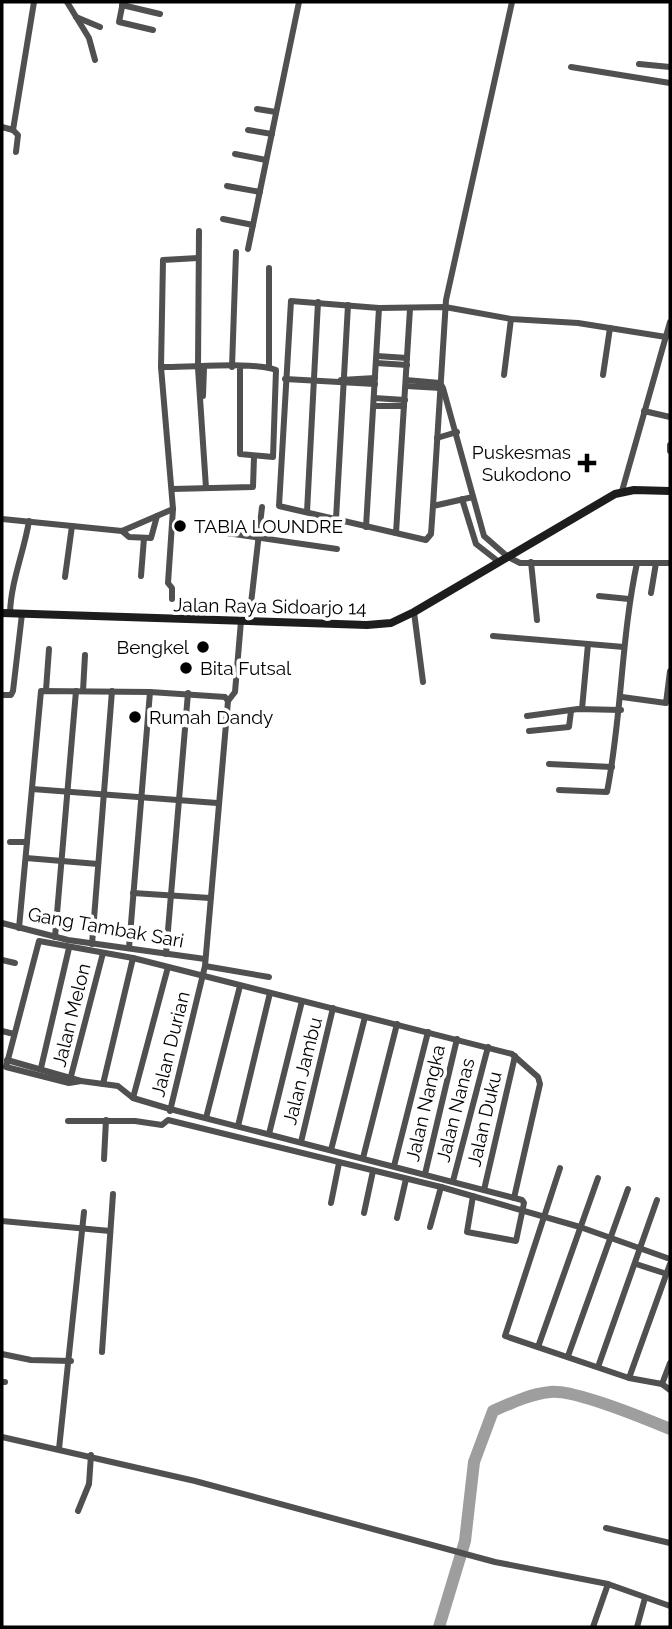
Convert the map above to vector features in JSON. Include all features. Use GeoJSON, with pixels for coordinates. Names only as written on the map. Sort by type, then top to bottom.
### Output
{"type":"FeatureCollection","features":[{"type":"Feature","properties":{"kind":"main road"},"geometry":{"type":"LineString","coordinates":[[622,491],[670,491]]}},
{"type":"Feature","properties":{"kind":"main road","name":"Jalan Raya Sidoarjo 14"},"geometry":{"type":"LineString","coordinates":[[6,613],[368,625],[391,623],[622,491]]}},
{"type":"Feature","properties":{"kind":"street"},"geometry":{"type":"LineString","coordinates":[[13,130],[34,2]]}},
{"type":"Feature","properties":{"kind":"street"},"geometry":{"type":"LineString","coordinates":[[67,2],[89,38],[95,60]]}},
{"type":"Feature","properties":{"kind":"street"},"geometry":{"type":"LineString","coordinates":[[248,249],[299,2]]}},
{"type":"Feature","properties":{"kind":"street"},"geometry":{"type":"LineString","coordinates":[[512,2],[445,307],[431,534],[427,539],[396,533],[278,504],[290,303],[293,300],[379,308],[445,307],[511,319],[610,328],[666,337]]}},
{"type":"Feature","properties":{"kind":"street"},"geometry":{"type":"LineString","coordinates":[[153,30],[119,22],[123,4],[160,14]]}},
{"type":"Feature","properties":{"kind":"street"},"geometry":{"type":"LineString","coordinates":[[76,17],[100,27]]}},
{"type":"Feature","properties":{"kind":"street"},"geometry":{"type":"LineString","coordinates":[[639,64],[670,67]]}},
{"type":"Feature","properties":{"kind":"street"},"geometry":{"type":"LineString","coordinates":[[571,67],[670,83]]}},
{"type":"Feature","properties":{"kind":"street"},"geometry":{"type":"LineString","coordinates":[[257,109],[276,112]]}},
{"type":"Feature","properties":{"kind":"street"},"geometry":{"type":"LineString","coordinates":[[2,127],[13,130],[18,135],[16,152]]}},
{"type":"Feature","properties":{"kind":"street"},"geometry":{"type":"LineString","coordinates":[[248,130],[272,134]]}},
{"type":"Feature","properties":{"kind":"street"},"geometry":{"type":"LineString","coordinates":[[235,154],[266,160]]}},
{"type":"Feature","properties":{"kind":"street"},"geometry":{"type":"LineString","coordinates":[[227,186],[260,192]]}},
{"type":"Feature","properties":{"kind":"street"},"geometry":{"type":"LineString","coordinates":[[223,219],[253,225]]}},
{"type":"Feature","properties":{"kind":"street"},"geometry":{"type":"LineString","coordinates":[[199,232],[201,415],[206,488]]}},
{"type":"Feature","properties":{"kind":"street"},"geometry":{"type":"LineString","coordinates":[[161,367],[201,368],[236,368],[270,368],[276,370],[272,457],[243,457],[240,452],[236,368],[236,252]]}},
{"type":"Feature","properties":{"kind":"street"},"geometry":{"type":"LineString","coordinates":[[172,599],[173,588],[168,583],[173,509],[161,367],[163,260],[198,258]]}},
{"type":"Feature","properties":{"kind":"street"},"geometry":{"type":"LineString","coordinates":[[269,268],[270,368]]}},
{"type":"Feature","properties":{"kind":"street"},"geometry":{"type":"LineString","coordinates":[[307,512],[318,302]]}},
{"type":"Feature","properties":{"kind":"street"},"geometry":{"type":"LineString","coordinates":[[336,519],[348,305]]}},
{"type":"Feature","properties":{"kind":"street"},"geometry":{"type":"LineString","coordinates":[[366,527],[379,308]]}},
{"type":"Feature","properties":{"kind":"street"},"geometry":{"type":"LineString","coordinates":[[396,533],[410,309]]}},
{"type":"Feature","properties":{"kind":"street"},"geometry":{"type":"LineString","coordinates":[[504,375],[511,319]]}},
{"type":"Feature","properties":{"kind":"street"},"geometry":{"type":"LineString","coordinates":[[622,491],[670,322]]}},
{"type":"Feature","properties":{"kind":"street"},"geometry":{"type":"LineString","coordinates":[[603,375],[610,328]]}},
{"type":"Feature","properties":{"kind":"street"},"geometry":{"type":"LineString","coordinates":[[377,360],[407,361]]}},
{"type":"Feature","properties":{"kind":"street"},"geometry":{"type":"LineString","coordinates":[[285,379],[375,381]]}},
{"type":"Feature","properties":{"kind":"street"},"geometry":{"type":"LineString","coordinates":[[406,383],[441,386]]}},
{"type":"Feature","properties":{"kind":"street"},"geometry":{"type":"LineString","coordinates":[[441,386],[457,432],[484,536],[503,560]]}},
{"type":"Feature","properties":{"kind":"street"},"geometry":{"type":"LineString","coordinates":[[374,402],[404,403]]}},
{"type":"Feature","properties":{"kind":"street"},"geometry":{"type":"LineString","coordinates":[[644,411],[670,417]]}},
{"type":"Feature","properties":{"kind":"street"},"geometry":{"type":"LineString","coordinates":[[437,438],[457,432]]}},
{"type":"Feature","properties":{"kind":"street"},"geometry":{"type":"LineString","coordinates":[[670,446],[670,452]]}},
{"type":"Feature","properties":{"kind":"street"},"geometry":{"type":"LineString","coordinates":[[172,489],[254,486],[254,457]]}},
{"type":"Feature","properties":{"kind":"street"},"geometry":{"type":"LineString","coordinates":[[433,506],[473,497]]}},
{"type":"Feature","properties":{"kind":"street"},"geometry":{"type":"LineString","coordinates":[[462,499],[476,544],[503,560],[670,563]]}},
{"type":"Feature","properties":{"kind":"street","name":"Jalan Durian"},"geometry":{"type":"LineString","coordinates":[[168,1120],[203,976],[228,702],[235,692],[262,507]]}},
{"type":"Feature","properties":{"kind":"street"},"geometry":{"type":"LineString","coordinates":[[2,519],[122,531],[173,509]]}},
{"type":"Feature","properties":{"kind":"street"},"geometry":{"type":"LineString","coordinates":[[466,512],[476,510]]}},
{"type":"Feature","properties":{"kind":"street"},"geometry":{"type":"LineString","coordinates":[[122,531],[128,537],[153,537],[158,516]]}},
{"type":"Feature","properties":{"kind":"street"},"geometry":{"type":"LineString","coordinates":[[6,613],[23,555],[29,521]]}},
{"type":"Feature","properties":{"kind":"street"},"geometry":{"type":"LineString","coordinates":[[65,577],[72,526]]}},
{"type":"Feature","properties":{"kind":"street"},"geometry":{"type":"LineString","coordinates":[[220,532],[337,549]]}},
{"type":"Feature","properties":{"kind":"street"},"geometry":{"type":"LineString","coordinates":[[476,544],[484,536]]}},
{"type":"Feature","properties":{"kind":"street"},"geometry":{"type":"LineString","coordinates":[[141,576],[144,538]]}},
{"type":"Feature","properties":{"kind":"street"},"geometry":{"type":"LineString","coordinates":[[530,562],[537,620]]}},
{"type":"Feature","properties":{"kind":"street"},"geometry":{"type":"LineString","coordinates":[[559,790],[606,794],[621,710],[629,600],[638,562]]}},
{"type":"Feature","properties":{"kind":"street"},"geometry":{"type":"LineString","coordinates":[[651,593],[656,562]]}},
{"type":"Feature","properties":{"kind":"street"},"geometry":{"type":"LineString","coordinates":[[599,596],[629,600]]}},
{"type":"Feature","properties":{"kind":"street"},"geometry":{"type":"LineString","coordinates":[[414,612],[423,682]]}},
{"type":"Feature","properties":{"kind":"street"},"geometry":{"type":"LineString","coordinates":[[2,695],[11,695],[13,691],[22,614]]}},
{"type":"Feature","properties":{"kind":"street"},"geometry":{"type":"LineString","coordinates":[[494,636],[624,647]]}},
{"type":"Feature","properties":{"kind":"street"},"geometry":{"type":"LineString","coordinates":[[582,709],[588,644]]}},
{"type":"Feature","properties":{"kind":"street"},"geometry":{"type":"LineString","coordinates":[[46,690],[49,649]]}},
{"type":"Feature","properties":{"kind":"street"},"geometry":{"type":"LineString","coordinates":[[55,937],[68,791],[85,655]]}},
{"type":"Feature","properties":{"kind":"street"},"geometry":{"type":"LineString","coordinates":[[622,697],[666,703],[670,671]]}},
{"type":"Feature","properties":{"kind":"street"},"geometry":{"type":"LineString","coordinates":[[19,928],[40,693],[46,690],[150,692],[225,697],[228,702]]}},
{"type":"Feature","properties":{"kind":"street"},"geometry":{"type":"LineString","coordinates":[[92,944],[112,691]]}},
{"type":"Feature","properties":{"kind":"street"},"geometry":{"type":"LineString","coordinates":[[129,948],[150,692]]}},
{"type":"Feature","properties":{"kind":"street"},"geometry":{"type":"LineString","coordinates":[[166,954],[188,694]]}},
{"type":"Feature","properties":{"kind":"street"},"geometry":{"type":"LineString","coordinates":[[527,716],[582,709],[621,710]]}},
{"type":"Feature","properties":{"kind":"street"},"geometry":{"type":"LineString","coordinates":[[529,731],[569,727],[571,710]]}},
{"type":"Feature","properties":{"kind":"street"},"geometry":{"type":"LineString","coordinates":[[549,764],[612,767]]}},
{"type":"Feature","properties":{"kind":"street"},"geometry":{"type":"LineString","coordinates":[[32,789],[217,803]]}},
{"type":"Feature","properties":{"kind":"street"},"geometry":{"type":"LineString","coordinates":[[10,842],[27,842]]}},
{"type":"Feature","properties":{"kind":"street"},"geometry":{"type":"LineString","coordinates":[[26,858],[98,864]]}},
{"type":"Feature","properties":{"kind":"street"},"geometry":{"type":"LineString","coordinates":[[133,893],[210,898]]}},
{"type":"Feature","properties":{"kind":"street","name":"Gang Tambak Sari"},"geometry":{"type":"LineString","coordinates":[[2,923],[55,937],[166,954],[269,977]]}},
{"type":"Feature","properties":{"kind":"street"},"geometry":{"type":"LineString","coordinates":[[473,1196],[467,1232],[514,1242],[524,1202],[514,1198],[170,1110],[133,1098],[118,1086],[8,1069],[7,1060],[36,944],[39,941],[132,958],[515,1056],[538,1077],[540,1084],[514,1198]]}},
{"type":"Feature","properties":{"kind":"street"},"geometry":{"type":"LineString","coordinates":[[41,1068],[69,948]]}},
{"type":"Feature","properties":{"kind":"street","name":"Jalan Melon"},"geometry":{"type":"LineString","coordinates":[[70,1080],[103,954]]}},
{"type":"Feature","properties":{"kind":"street"},"geometry":{"type":"LineString","coordinates":[[103,1084],[132,958]]}},
{"type":"Feature","properties":{"kind":"street"},"geometry":{"type":"LineString","coordinates":[[2,961],[15,962]]}},
{"type":"Feature","properties":{"kind":"street"},"geometry":{"type":"LineString","coordinates":[[133,1098],[167,967]]}},
{"type":"Feature","properties":{"kind":"street"},"geometry":{"type":"LineString","coordinates":[[206,1118],[240,986]]}},
{"type":"Feature","properties":{"kind":"street"},"geometry":{"type":"LineString","coordinates":[[238,1126],[270,993]]}},
{"type":"Feature","properties":{"kind":"street"},"geometry":{"type":"LineString","coordinates":[[269,1134],[302,1001]]}},
{"type":"Feature","properties":{"kind":"street","name":"Jalan Jambu"},"geometry":{"type":"LineString","coordinates":[[301,1142],[333,1008]]}},
{"type":"Feature","properties":{"kind":"street"},"geometry":{"type":"LineString","coordinates":[[331,1150],[365,1017]]}},
{"type":"Feature","properties":{"kind":"street"},"geometry":{"type":"LineString","coordinates":[[363,1158],[397,1024]]}},
{"type":"Feature","properties":{"kind":"street"},"geometry":{"type":"LineString","coordinates":[[2,1031],[14,1034]]}},
{"type":"Feature","properties":{"kind":"street"},"geometry":{"type":"LineString","coordinates":[[394,1166],[428,1032]]}},
{"type":"Feature","properties":{"kind":"street","name":"Jalan Nangka"},"geometry":{"type":"LineString","coordinates":[[425,1174],[457,1039]]}},
{"type":"Feature","properties":{"kind":"street","name":"Jalan Nanas"},"geometry":{"type":"LineString","coordinates":[[453,1181],[488,1047]]}},
{"type":"Feature","properties":{"kind":"street","name":"Jalan Duku"},"geometry":{"type":"LineString","coordinates":[[484,1189],[515,1056]]}},
{"type":"Feature","properties":{"kind":"street"},"geometry":{"type":"LineString","coordinates":[[7,1060],[41,1068],[70,1080]]}},
{"type":"Feature","properties":{"kind":"street"},"geometry":{"type":"LineString","coordinates":[[68,1121],[162,1125],[168,1120],[473,1196],[580,1227],[670,1259]]}},
{"type":"Feature","properties":{"kind":"street"},"geometry":{"type":"LineString","coordinates":[[104,1159],[106,1121]]}},
{"type":"Feature","properties":{"kind":"street"},"geometry":{"type":"LineString","coordinates":[[331,1203],[339,1163]]}},
{"type":"Feature","properties":{"kind":"street"},"geometry":{"type":"LineString","coordinates":[[560,1168],[505,1336],[629,1378],[662,1384],[670,1390]]}},
{"type":"Feature","properties":{"kind":"street"},"geometry":{"type":"LineString","coordinates":[[364,1213],[373,1171]]}},
{"type":"Feature","properties":{"kind":"street"},"geometry":{"type":"LineString","coordinates":[[538,1347],[598,1178]]}},
{"type":"Feature","properties":{"kind":"street"},"geometry":{"type":"LineString","coordinates":[[397,1218],[406,1179]]}},
{"type":"Feature","properties":{"kind":"street"},"geometry":{"type":"LineString","coordinates":[[430,1227],[440,1187]]}},
{"type":"Feature","properties":{"kind":"street"},"geometry":{"type":"LineString","coordinates":[[568,1356],[628,1189]]}},
{"type":"Feature","properties":{"kind":"street"},"geometry":{"type":"LineString","coordinates":[[102,1352],[113,1194]]}},
{"type":"Feature","properties":{"kind":"street"},"geometry":{"type":"LineString","coordinates":[[598,1367],[657,1200]]}},
{"type":"Feature","properties":{"kind":"street"},"geometry":{"type":"LineString","coordinates":[[59,1449],[71,1361],[84,1212]]}},
{"type":"Feature","properties":{"kind":"street"},"geometry":{"type":"LineString","coordinates":[[2,1221],[110,1231]]}},
{"type":"Feature","properties":{"kind":"street"},"geometry":{"type":"LineString","coordinates":[[636,1264],[667,1274]]}},
{"type":"Feature","properties":{"kind":"street"},"geometry":{"type":"LineString","coordinates":[[629,1378],[670,1264]]}},
{"type":"Feature","properties":{"kind":"street"},"geometry":{"type":"LineString","coordinates":[[2,1354],[31,1360],[71,1361]]}},
{"type":"Feature","properties":{"kind":"street"},"geometry":{"type":"LineString","coordinates":[[662,1384],[670,1363]]}},
{"type":"Feature","properties":{"kind":"street"},"geometry":{"type":"LineString","coordinates":[[2,1437],[91,1455],[470,1555],[608,1584],[670,1606]]}},
{"type":"Feature","properties":{"kind":"street"},"geometry":{"type":"LineString","coordinates":[[78,1511],[89,1484],[91,1455]]}},
{"type":"Feature","properties":{"kind":"street"},"geometry":{"type":"LineString","coordinates":[[606,1528],[670,1543]]}},
{"type":"Feature","properties":{"kind":"street"},"geometry":{"type":"LineString","coordinates":[[593,1627],[608,1584]]}},
{"type":"Feature","properties":{"kind":"street"},"geometry":{"type":"LineString","coordinates":[[637,1627],[645,1598]]}},
{"type":"Feature","properties":{"kind":"waterway"},"geometry":{"type":"LineString","coordinates":[[439,1627],[465,1541],[474,1462],[493,1411],[535,1395],[561,1392],[610,1406],[670,1429]]}},
{"type":"Feature","properties":{"kind":"place","name":"Puskesmas Sukodono"},"geometry":{"type":"Point","coordinates":[587,463]}},
{"type":"Feature","properties":{"kind":"place","name":"TABIA LOUNDRE"},"geometry":{"type":"Point","coordinates":[180,526]}},
{"type":"Feature","properties":{"kind":"place","name":"Bengkel"},"geometry":{"type":"Point","coordinates":[203,647]}},
{"type":"Feature","properties":{"kind":"place","name":"Bita Futsal"},"geometry":{"type":"Point","coordinates":[186,668]}},
{"type":"Feature","properties":{"kind":"place","name":"Rumah Dandy"},"geometry":{"type":"Point","coordinates":[135,717]}}]}
